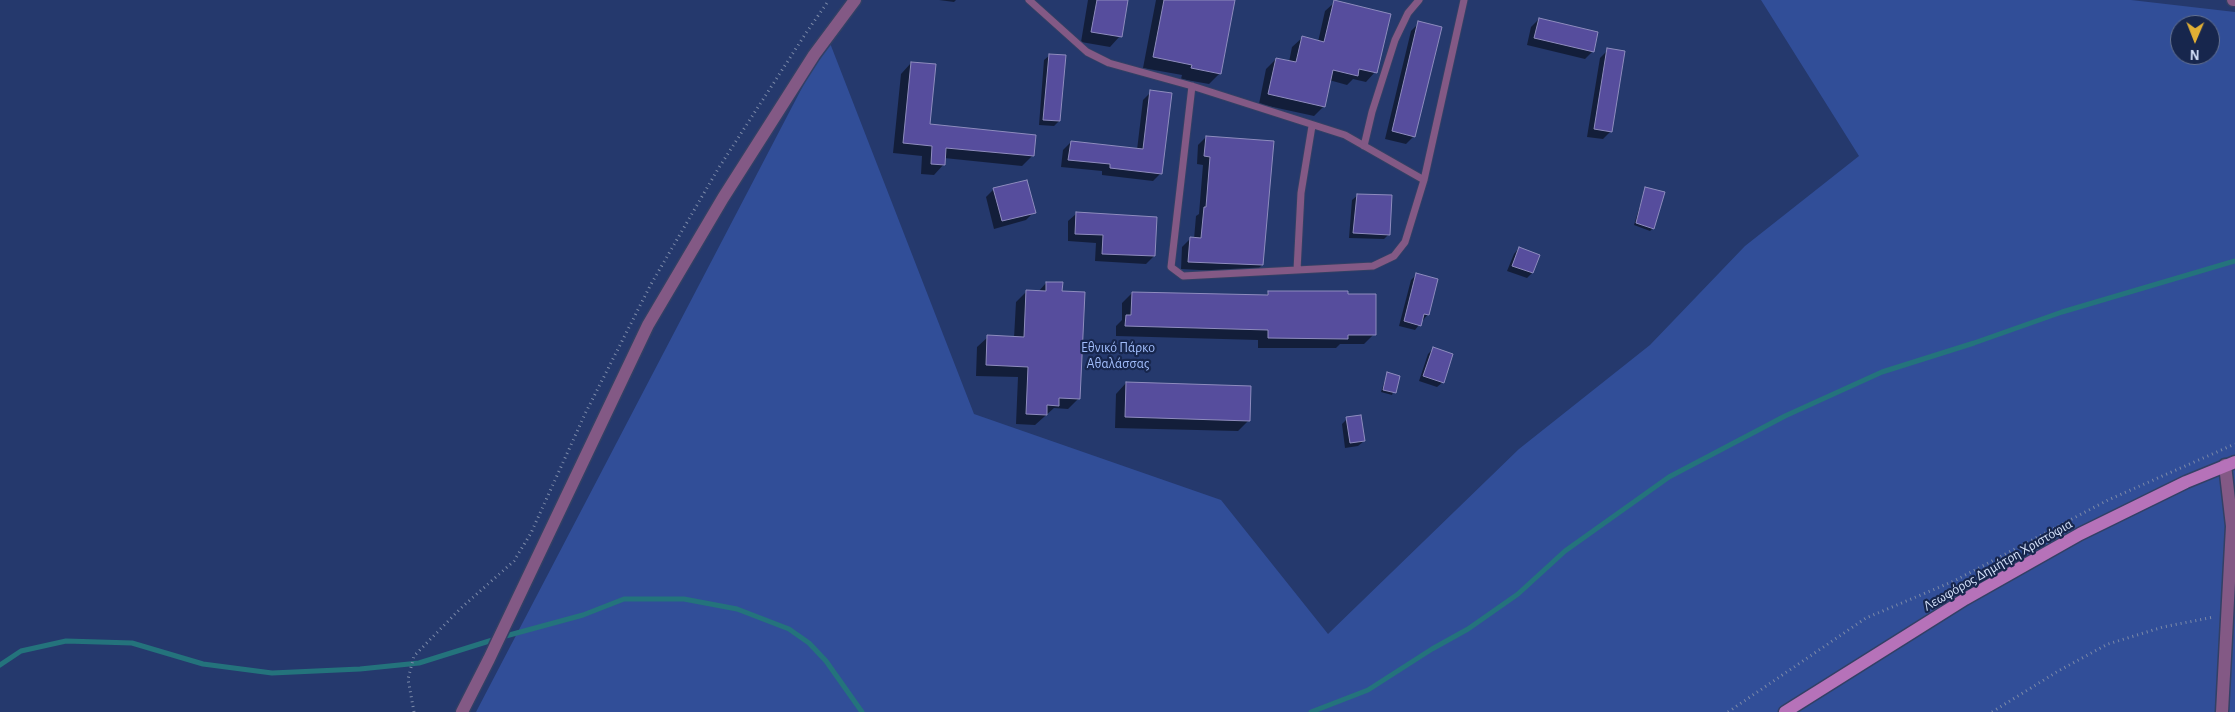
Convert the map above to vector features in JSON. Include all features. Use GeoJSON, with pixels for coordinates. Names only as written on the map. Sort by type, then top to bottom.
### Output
{"type":"FeatureCollection","features":[{"type":"Feature","properties":{"kind":"main road","name":"Λεωφόρος Δημήτρη Χριστόφια"},"geometry":{"type":"LineString","coordinates":[[1785,712],[1965,599],[2072,538],[2153,497],[2230,463]]}},
{"type":"Feature","properties":{"kind":"street"},"geometry":{"type":"LineString","coordinates":[[462,712],[648,324],[728,189],[814,55],[855,0]]}},
{"type":"Feature","properties":{"kind":"street"},"geometry":{"type":"LineString","coordinates":[[2222,712],[2232,526],[2230,463]]}},
{"type":"Feature","properties":{"kind":"lane"},"geometry":{"type":"LineString","coordinates":[[1029,0],[1087,52],[1109,63],[1192,86],[1345,135],[1424,180]]}},
{"type":"Feature","properties":{"kind":"lane"},"geometry":{"type":"LineString","coordinates":[[1364,146],[1372,112],[1396,40],[1408,13],[1419,0]]}},
{"type":"Feature","properties":{"kind":"lane"},"geometry":{"type":"LineString","coordinates":[[1192,86],[1171,267],[1183,276],[1373,266],[1394,256],[1405,242],[1424,180],[1464,0]]}},
{"type":"Feature","properties":{"kind":"lane"},"geometry":{"type":"LineString","coordinates":[[1298,270],[1300,193],[1312,126]]}},
{"type":"Feature","properties":{"kind":"path"},"geometry":{"type":"LineString","coordinates":[[1728,712],[1866,618],[1954,581],[2108,500],[2235,444]]}},
{"type":"Feature","properties":{"kind":"path"},"geometry":{"type":"LineString","coordinates":[[1992,712],[2060,670],[2108,644],[2201,618],[2227,616]]}},
{"type":"Feature","properties":{"kind":"path"},"geometry":{"type":"LineString","coordinates":[[414,656],[408,679],[414,712]]}},
{"type":"Feature","properties":{"kind":"green space","name":"Εθνικό Πάρκο Αθαλάσσας"},"geometry":{"type":"Polygon","coordinates":[[[0,0],[2235,0],[2235,712],[0,712],[0,0]]]}},
{"type":"Feature","properties":{"kind":"shaded area"},"geometry":{"type":"Polygon","coordinates":[[[1761,0],[2131,0],[2235,12],[2235,712],[476,712],[828,38],[974,414],[1221,500],[1328,634],[1519,449],[1650,345],[1745,246],[1859,156],[1761,0]]]}},
{"type":"Feature","properties":{"kind":"building"},"geometry":{"type":"Polygon","coordinates":[[[1097,0],[1128,0],[1122,37],[1091,32],[1097,0]]]}},
{"type":"Feature","properties":{"kind":"building"},"geometry":{"type":"Polygon","coordinates":[[[1164,0],[1235,0],[1221,74],[1191,68],[1192,65],[1153,57],[1164,0]]]}},
{"type":"Feature","properties":{"kind":"building"},"geometry":{"type":"Polygon","coordinates":[[[1334,0],[1391,14],[1377,73],[1359,69],[1358,76],[1333,70],[1325,107],[1268,94],[1276,58],[1296,62],[1302,36],[1324,42],[1334,0]]]}},
{"type":"Feature","properties":{"kind":"building"},"geometry":{"type":"Polygon","coordinates":[[[1539,18],[1598,32],[1594,52],[1534,38],[1539,18]]]}},
{"type":"Feature","properties":{"kind":"building"},"geometry":{"type":"Polygon","coordinates":[[[1418,21],[1442,27],[1415,137],[1392,131],[1418,21]]]}},
{"type":"Feature","properties":{"kind":"building"},"geometry":{"type":"Polygon","coordinates":[[[1607,48],[1625,51],[1612,132],[1594,129],[1607,48]]]}},
{"type":"Feature","properties":{"kind":"building"},"geometry":{"type":"Polygon","coordinates":[[[1049,54],[1066,55],[1060,121],[1043,120],[1049,54]]]}},
{"type":"Feature","properties":{"kind":"building"},"geometry":{"type":"Polygon","coordinates":[[[911,62],[936,64],[930,124],[1036,135],[1034,156],[946,148],[945,165],[931,164],[932,146],[903,143],[911,62]]]}},
{"type":"Feature","properties":{"kind":"building"},"geometry":{"type":"Polygon","coordinates":[[[1150,90],[1172,93],[1162,174],[1110,168],[1110,164],[1068,160],[1071,141],[1143,149],[1150,90]]]}},
{"type":"Feature","properties":{"kind":"building"},"geometry":{"type":"Polygon","coordinates":[[[1206,136],[1274,141],[1263,265],[1188,262],[1190,237],[1201,238],[1204,207],[1206,207],[1210,157],[1204,156],[1206,136]]]}},
{"type":"Feature","properties":{"kind":"building"},"geometry":{"type":"Polygon","coordinates":[[[1027,180],[1036,213],[1002,221],[993,188],[1027,180]]]}},
{"type":"Feature","properties":{"kind":"building"},"geometry":{"type":"Polygon","coordinates":[[[1645,187],[1665,192],[1654,229],[1636,223],[1645,187]]]}},
{"type":"Feature","properties":{"kind":"building"},"geometry":{"type":"Polygon","coordinates":[[[1357,194],[1392,195],[1390,235],[1353,233],[1357,194]]]}},
{"type":"Feature","properties":{"kind":"building"},"geometry":{"type":"Polygon","coordinates":[[[1076,212],[1157,217],[1155,256],[1102,254],[1103,235],[1075,234],[1076,212]]]}},
{"type":"Feature","properties":{"kind":"building"},"geometry":{"type":"Polygon","coordinates":[[[1519,247],[1540,255],[1533,273],[1512,266],[1519,247]]]}},
{"type":"Feature","properties":{"kind":"building"},"geometry":{"type":"Polygon","coordinates":[[[1416,273],[1438,279],[1429,315],[1424,314],[1421,326],[1404,321],[1416,273]]]}},
{"type":"Feature","properties":{"kind":"building"},"geometry":{"type":"Polygon","coordinates":[[[1046,282],[1063,282],[1062,291],[1085,292],[1080,399],[1059,398],[1059,406],[1047,405],[1047,415],[1026,414],[1028,367],[986,365],[987,335],[1024,337],[1026,290],[1046,291],[1046,282]]]}},
{"type":"Feature","properties":{"kind":"building"},"geometry":{"type":"Polygon","coordinates":[[[1268,291],[1348,291],[1348,294],[1376,294],[1376,335],[1348,335],[1348,339],[1268,338],[1268,330],[1125,326],[1126,315],[1131,315],[1132,292],[1268,295],[1268,291]]]}},
{"type":"Feature","properties":{"kind":"building"},"geometry":{"type":"Polygon","coordinates":[[[1433,347],[1453,354],[1444,383],[1423,376],[1433,347]]]}},
{"type":"Feature","properties":{"kind":"building"},"geometry":{"type":"Polygon","coordinates":[[[1387,372],[1400,376],[1396,393],[1383,390],[1387,372]]]}},
{"type":"Feature","properties":{"kind":"building"},"geometry":{"type":"Polygon","coordinates":[[[1126,382],[1251,386],[1250,421],[1125,417],[1126,382]]]}},
{"type":"Feature","properties":{"kind":"building"},"geometry":{"type":"Polygon","coordinates":[[[1361,415],[1365,441],[1350,443],[1346,417],[1361,415]]]}},
{"type":"Feature","properties":{"kind":"waterway"},"geometry":{"type":"LineString","coordinates":[[1311,712],[1368,690],[1432,649],[1468,629],[1518,594],[1565,551],[1669,477],[1785,416],[1882,372],[1974,343],[2062,312],[2235,261]]}},
{"type":"Feature","properties":{"kind":"waterway"},"geometry":{"type":"LineString","coordinates":[[0,665],[21,651],[66,641],[132,643],[203,664],[272,673],[360,669],[419,663],[502,637],[583,615],[624,599],[684,599],[737,609],[789,629],[809,643],[826,661],[862,712]]}}]}
